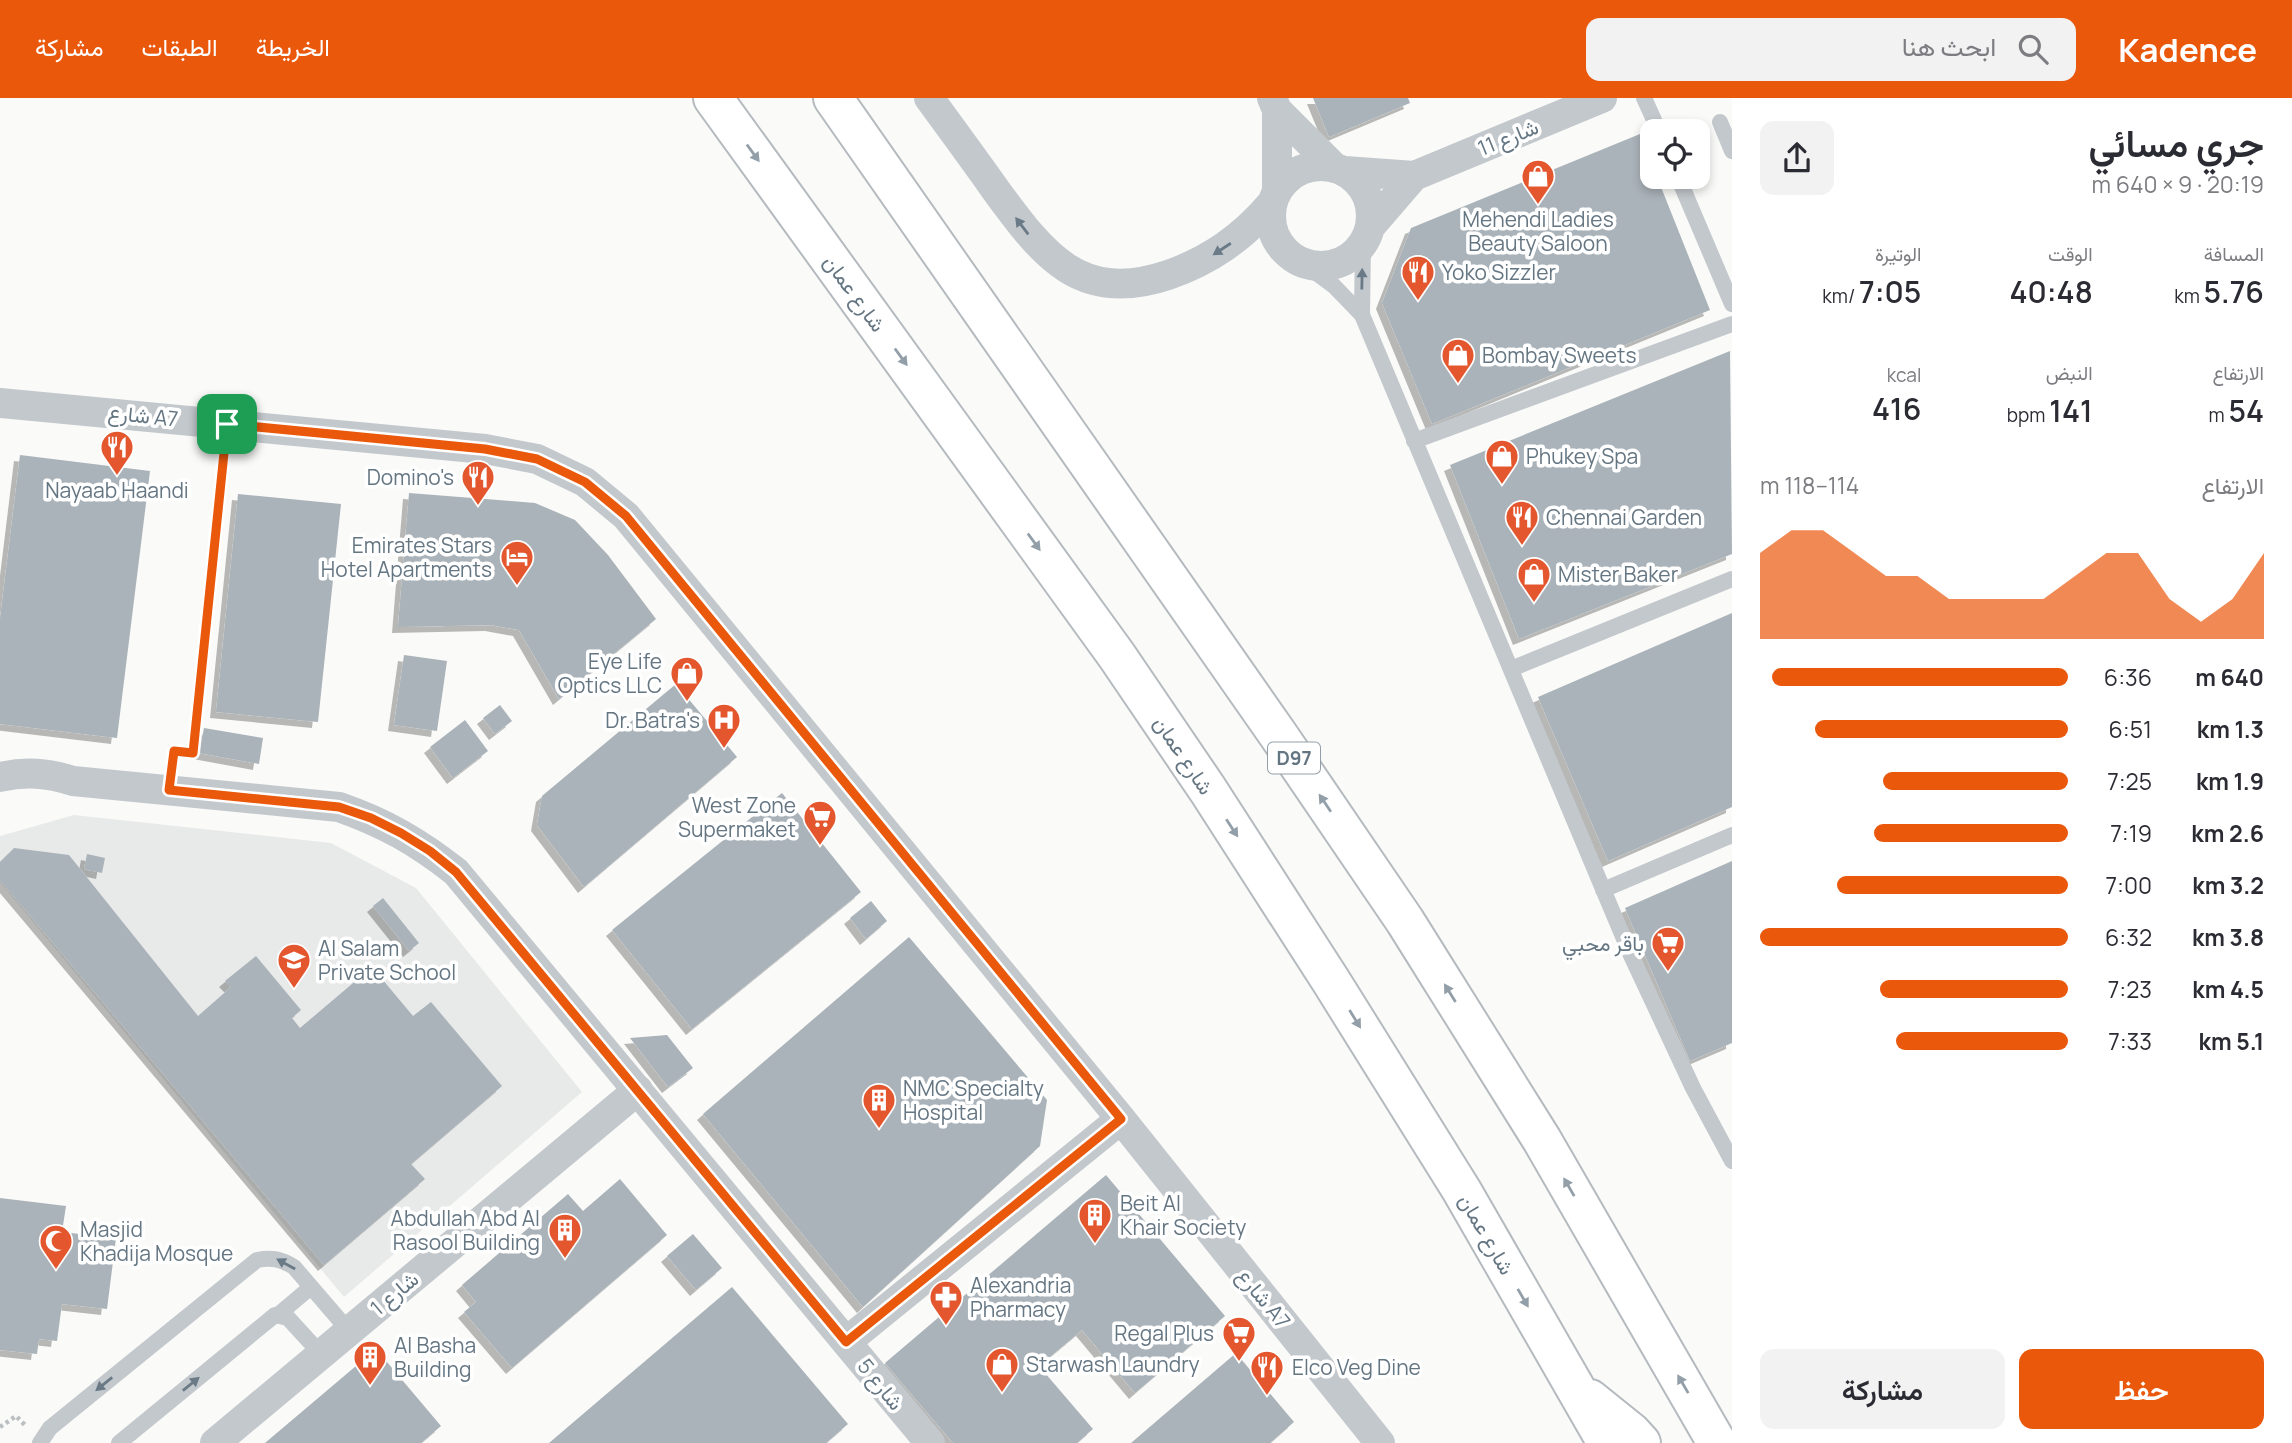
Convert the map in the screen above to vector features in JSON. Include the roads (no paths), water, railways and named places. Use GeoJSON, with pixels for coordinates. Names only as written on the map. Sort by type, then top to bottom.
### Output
{"type":"FeatureCollection","features":[{"type":"Feature","properties":{"kind":"main road","name":"شارع عمان"},"geometry":{"type":"LineString","coordinates":[[713,98],[1117,656],[1208,790],[1462,1191],[1607,1443]]}},
{"type":"Feature","properties":{"kind":"main road","name":"D97"},"geometry":{"type":"LineString","coordinates":[[833,98],[1279,736],[1405,921],[1542,1140],[1717,1443]]}},
{"type":"Feature","properties":{"kind":"main road"},"geometry":{"type":"LineString","coordinates":[[1574,1387],[1604,1408],[1641,1443]]}},
{"type":"Feature","properties":{"kind":"street"},"geometry":{"type":"LineString","coordinates":[[929,98],[1036,243],[1057,262],[1082,276],[1101,281],[1130,283],[1159,278],[1210,258],[1254,224],[1295,172],[1320,165],[1414,176]]}},
{"type":"Feature","properties":{"kind":"street","name":"11 شارع"},"geometry":{"type":"LineString","coordinates":[[1414,176],[1602,98]]}},
{"type":"Feature","properties":{"kind":"street"},"geometry":{"type":"LineString","coordinates":[[1275,104],[1274,197],[1271,218],[1280,245],[1290,256],[1303,263],[1329,266],[1354,254],[1414,176]]}},
{"type":"Feature","properties":{"kind":"street"},"geometry":{"type":"LineString","coordinates":[[1275,104],[1339,168],[1354,177],[1367,195],[1372,216],[1367,235]]}},
{"type":"Feature","properties":{"kind":"street","name":"شارع A7"},"geometry":{"type":"LineString","coordinates":[[0,403],[485,449],[537,459],[585,482],[626,516],[1121,1119],[1380,1443]]}},
{"type":"Feature","properties":{"kind":"street","name":"شارع 5"},"geometry":{"type":"LineString","coordinates":[[0,777],[35,772],[73,781],[339,807],[364,804],[388,807],[411,816],[430,830],[446,850],[456,872],[930,1443]]}},
{"type":"Feature","properties":{"kind":"street","name":"شارع 5"},"geometry":{"type":"LineString","coordinates":[[0,796],[73,781]]}},
{"type":"Feature","properties":{"kind":"street","name":"شارع 1"},"geometry":{"type":"LineString","coordinates":[[215,1443],[638,1090]]}},
{"type":"Feature","properties":{"kind":"street"},"geometry":{"type":"LineString","coordinates":[[846,1342],[1121,1119]]}},
{"type":"Feature","properties":{"kind":"lane"},"geometry":{"type":"LineString","coordinates":[[1644,98],[1653,119]]}},
{"type":"Feature","properties":{"kind":"lane"},"geometry":{"type":"LineString","coordinates":[[1720,122],[1732,151]]}},
{"type":"Feature","properties":{"kind":"lane"},"geometry":{"type":"LineString","coordinates":[[1683,189],[1732,304]]}},
{"type":"Feature","properties":{"kind":"lane"},"geometry":{"type":"LineString","coordinates":[[1362,315],[1367,235]]}},
{"type":"Feature","properties":{"kind":"lane"},"geometry":{"type":"LineString","coordinates":[[1303,263],[1334,286],[1362,315],[1603,890],[1660,1019],[1732,1161]]}},
{"type":"Feature","properties":{"kind":"lane"},"geometry":{"type":"LineString","coordinates":[[1414,441],[1732,324]]}},
{"type":"Feature","properties":{"kind":"lane"},"geometry":{"type":"LineString","coordinates":[[1511,669],[1732,579]]}},
{"type":"Feature","properties":{"kind":"lane"},"geometry":{"type":"LineString","coordinates":[[1603,890],[1732,835]]}},
{"type":"Feature","properties":{"kind":"lane"},"geometry":{"type":"LineString","coordinates":[[40,1443],[50,1428],[257,1260],[283,1260],[294,1268],[349,1331]]}},
{"type":"Feature","properties":{"kind":"lane"},"geometry":{"type":"LineString","coordinates":[[119,1443],[311,1287]]}},
{"type":"Feature","properties":{"kind":"lane"},"geometry":{"type":"LineString","coordinates":[[279,1314],[288,1318],[321,1354]]}},
{"type":"Feature","properties":{"kind":"place","name":"Mehendi Ladies Beauty Saloon"},"geometry":{"type":"Point","coordinates":[1538,206]}},
{"type":"Feature","properties":{"kind":"place","name":"Yoko Sizzler"},"geometry":{"type":"Point","coordinates":[1418,302]}},
{"type":"Feature","properties":{"kind":"place","name":"Bombay Sweets"},"geometry":{"type":"Point","coordinates":[1458,385]}},
{"type":"Feature","properties":{"kind":"place","name":"Nayaab Haandi"},"geometry":{"type":"Point","coordinates":[117,477]}},
{"type":"Feature","properties":{"kind":"place","name":"Phukey Spa"},"geometry":{"type":"Point","coordinates":[1502,486]}},
{"type":"Feature","properties":{"kind":"place","name":"Domino's"},"geometry":{"type":"Point","coordinates":[478,507]}},
{"type":"Feature","properties":{"kind":"place","name":"Chennai Garden"},"geometry":{"type":"Point","coordinates":[1522,547]}},
{"type":"Feature","properties":{"kind":"place","name":"Emirates Stars Hotel Apartments"},"geometry":{"type":"Point","coordinates":[517,587]}},
{"type":"Feature","properties":{"kind":"place","name":"Mister Baker"},"geometry":{"type":"Point","coordinates":[1534,604]}},
{"type":"Feature","properties":{"kind":"place","name":"Eye Life Optics LLC"},"geometry":{"type":"Point","coordinates":[687,703]}},
{"type":"Feature","properties":{"kind":"place","name":"Dr. Batra's"},"geometry":{"type":"Point","coordinates":[724,750]}},
{"type":"Feature","properties":{"kind":"place","name":"West Zone Supermaket"},"geometry":{"type":"Point","coordinates":[820,847]}},
{"type":"Feature","properties":{"kind":"place","name":"باقر محبي"},"geometry":{"type":"Point","coordinates":[1668,973]}},
{"type":"Feature","properties":{"kind":"place","name":"Al Salam Private School"},"geometry":{"type":"Point","coordinates":[294,990]}},
{"type":"Feature","properties":{"kind":"place","name":"NMC Specialty Hospital"},"geometry":{"type":"Point","coordinates":[879,1130]}},
{"type":"Feature","properties":{"kind":"place","name":"Beit Al Khair Society"},"geometry":{"type":"Point","coordinates":[1095,1245]}},
{"type":"Feature","properties":{"kind":"place","name":"Abdullah Abd Al Rasool Building"},"geometry":{"type":"Point","coordinates":[565,1260]}},
{"type":"Feature","properties":{"kind":"place","name":"Masjid Khadija Mosque"},"geometry":{"type":"Point","coordinates":[56,1271]}},
{"type":"Feature","properties":{"kind":"place","name":"Alexandria Pharmacy"},"geometry":{"type":"Point","coordinates":[946,1327]}},
{"type":"Feature","properties":{"kind":"place","name":"Regal Plus"},"geometry":{"type":"Point","coordinates":[1239,1363]}},
{"type":"Feature","properties":{"kind":"place","name":"Al Basha Building"},"geometry":{"type":"Point","coordinates":[370,1387]}},
{"type":"Feature","properties":{"kind":"place","name":"Starwash Laundry"},"geometry":{"type":"Point","coordinates":[1002,1394]}},
{"type":"Feature","properties":{"kind":"place","name":"Elco Veg Dine"},"geometry":{"type":"Point","coordinates":[1267,1397]}}]}
